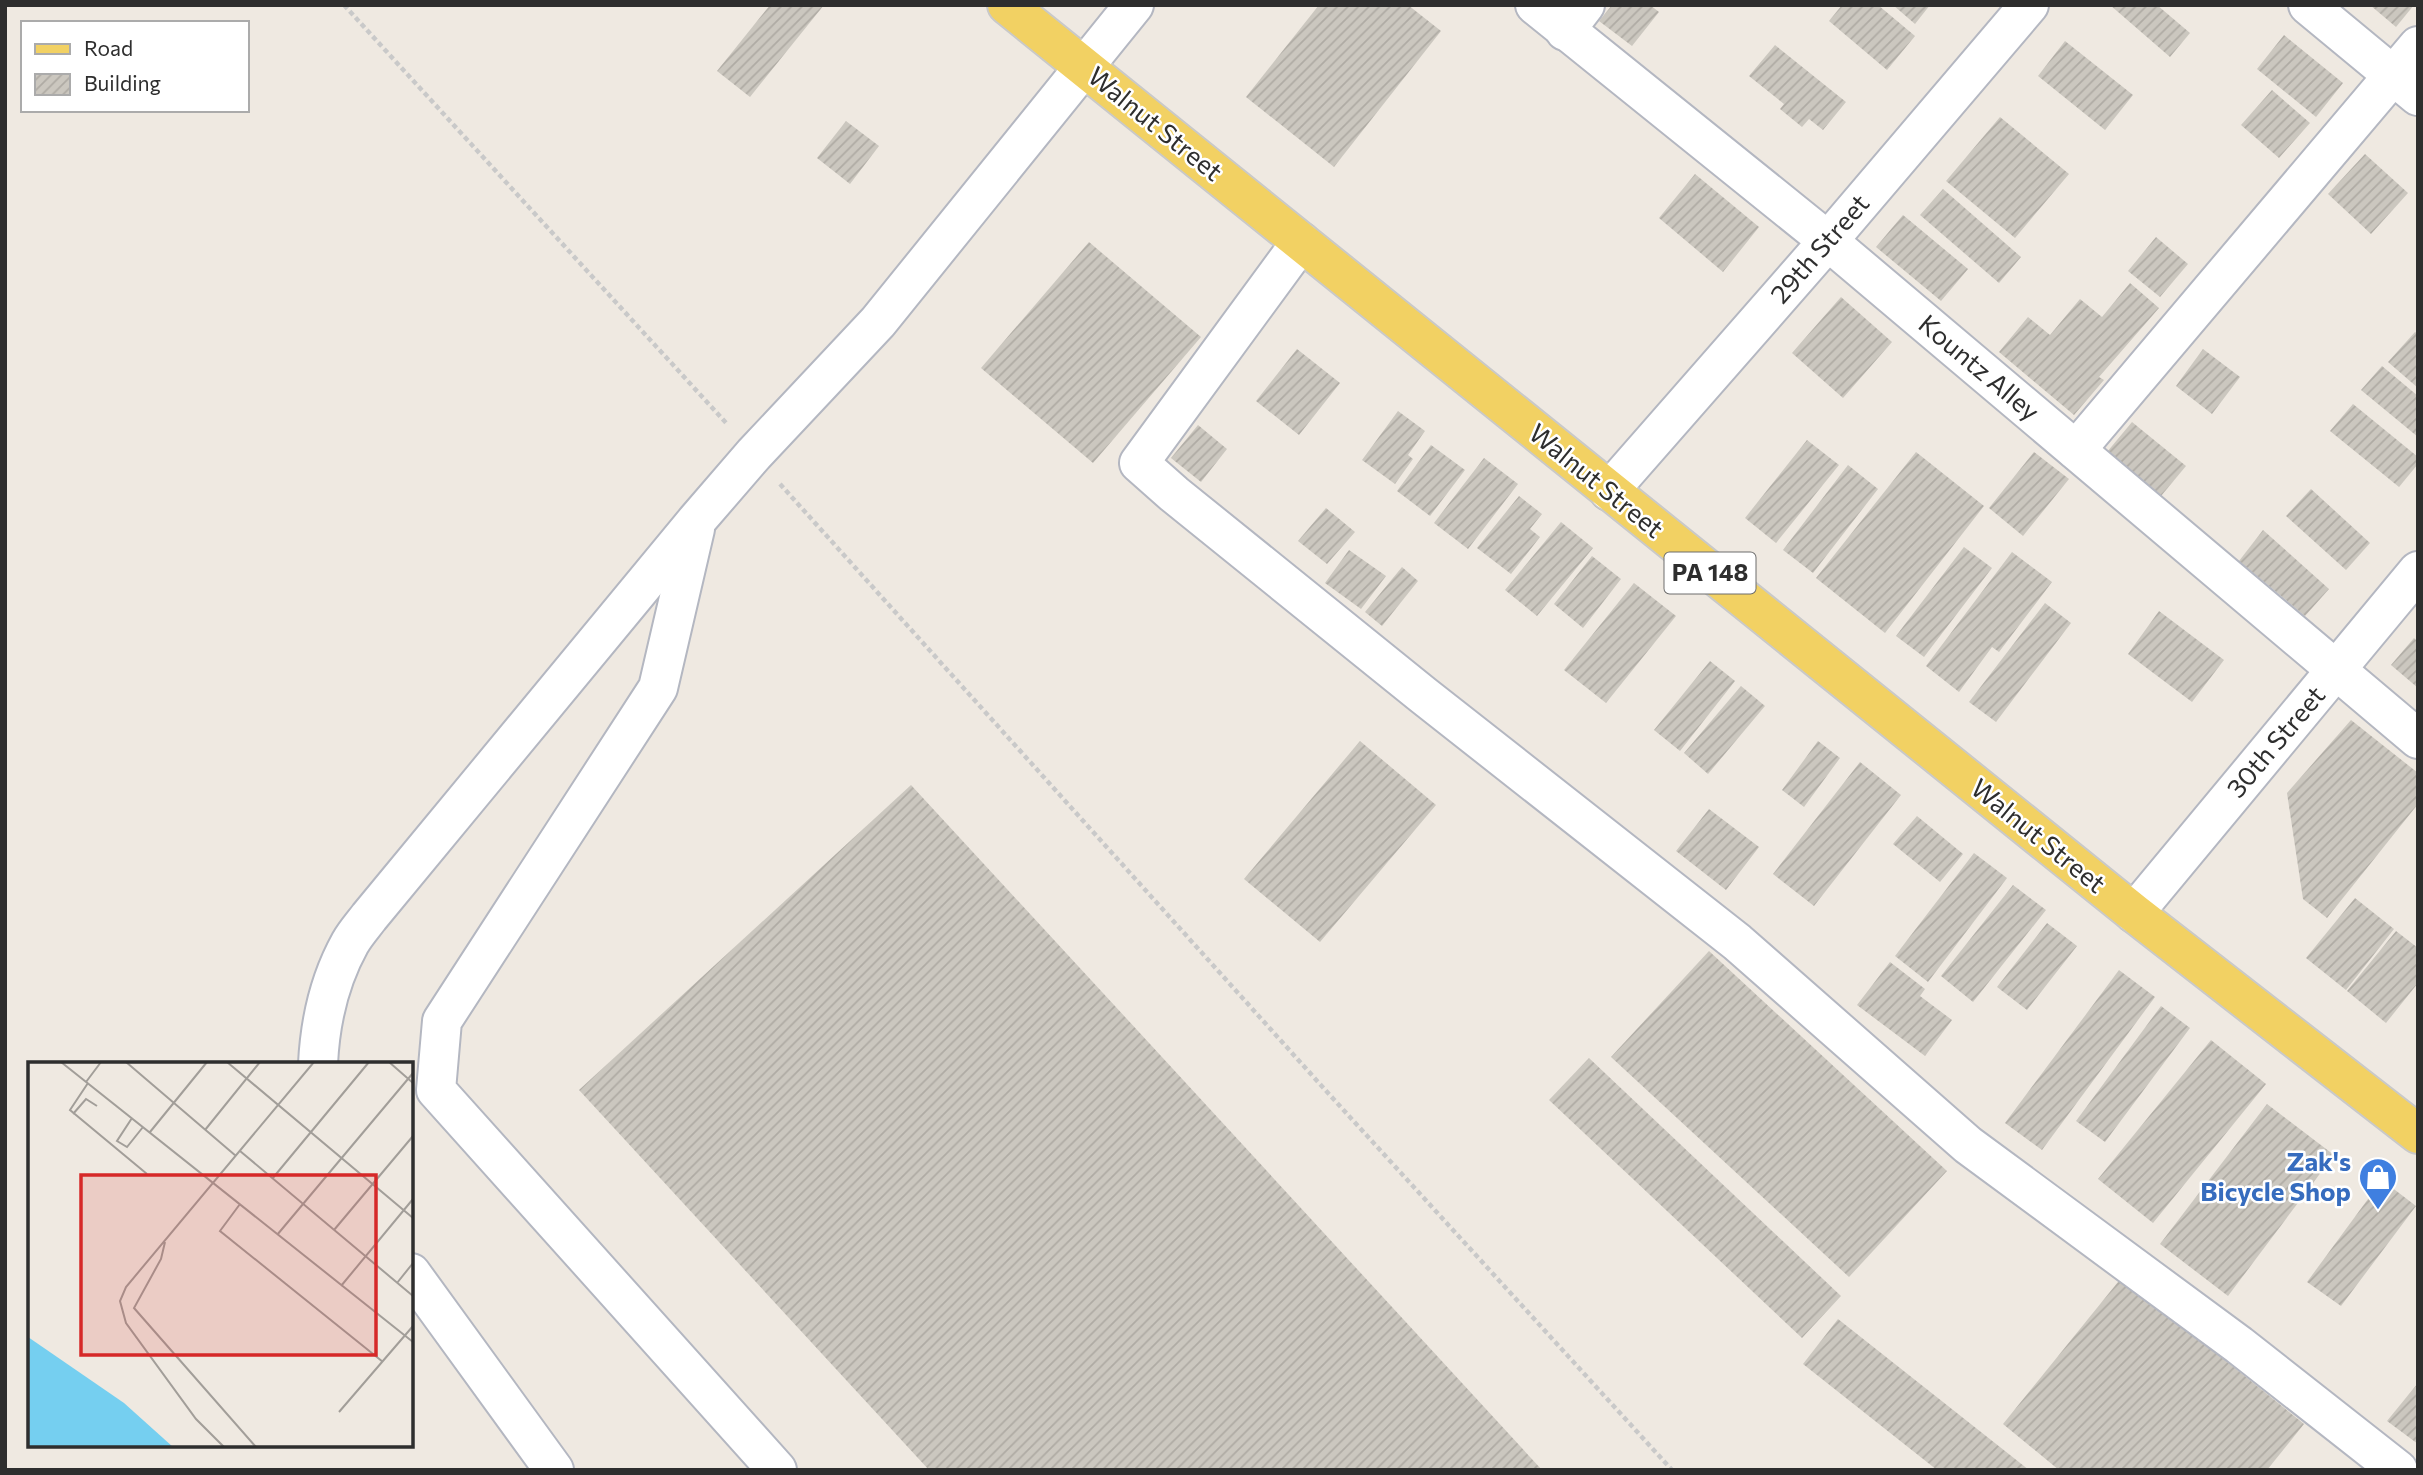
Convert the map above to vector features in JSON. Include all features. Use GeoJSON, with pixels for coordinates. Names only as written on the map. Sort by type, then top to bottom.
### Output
{"type":"FeatureCollection","features":[{"type":"Feature","properties":{"kind":"main road","name":"Walnut Street"},"geometry":{"type":"LineString","coordinates":[[1007,5],[2134,913],[2418,1134]]}},
{"type":"Feature","properties":{"kind":"street"},"geometry":{"type":"LineString","coordinates":[[318,1062],[319,1033],[331,990],[350,943],[697,520],[754,454],[878,322],[1134,5]]}},
{"type":"Feature","properties":{"kind":"street","name":"Kountz Alley"},"geometry":{"type":"LineString","coordinates":[[1535,5],[1575,18],[1828,241],[2418,739]]}},
{"type":"Feature","properties":{"kind":"street","name":"29th Street"},"geometry":{"type":"LineString","coordinates":[[1609,491],[1828,241],[2029,5]]}},
{"type":"Feature","properties":{"kind":"street"},"geometry":{"type":"LineString","coordinates":[[2308,5],[2406,86]]}},
{"type":"Feature","properties":{"kind":"street"},"geometry":{"type":"LineString","coordinates":[[2076,450],[2406,86],[2418,46]]}},
{"type":"Feature","properties":{"kind":"street"},"geometry":{"type":"LineString","coordinates":[[1301,242],[1139,463],[1423,695],[1737,942],[1968,1145],[2239,1345],[2398,1470]]}},
{"type":"Feature","properties":{"kind":"street"},"geometry":{"type":"LineString","coordinates":[[697,520],[658,688],[442,1021],[436,1090],[777,1470]]}},
{"type":"Feature","properties":{"kind":"street","name":"30th Street"},"geometry":{"type":"LineString","coordinates":[[2134,913],[2418,570]]}},
{"type":"Feature","properties":{"kind":"street"},"geometry":{"type":"LineString","coordinates":[[413,1276],[554,1470]]}},
{"type":"Feature","properties":{"kind":"path"},"geometry":{"type":"LineString","coordinates":[[344,5],[754,454],[1337,1103],[1672,1470]]}},
{"type":"Feature","properties":{"kind":"building"},"geometry":{"type":"Polygon","coordinates":[[[770,5],[824,5],[750,97],[717,71],[770,5]]]}},
{"type":"Feature","properties":{"kind":"building"},"geometry":{"type":"Polygon","coordinates":[[[1319,5],[1408,5],[1441,31],[1334,167],[1246,97],[1319,5]]]}},
{"type":"Feature","properties":{"kind":"building"},"geometry":{"type":"Polygon","coordinates":[[[1612,5],[1650,5],[1659,12],[1632,46],[1599,21],[1612,5]]]}},
{"type":"Feature","properties":{"kind":"building"},"geometry":{"type":"Polygon","coordinates":[[[1842,5],[1878,5],[1915,36],[1887,70],[1829,21],[1842,5]]]}},
{"type":"Feature","properties":{"kind":"building"},"geometry":{"type":"Polygon","coordinates":[[[1893,5],[1930,5],[1915,24],[1893,5]]]}},
{"type":"Feature","properties":{"kind":"building"},"geometry":{"type":"Polygon","coordinates":[[[2110,5],[2157,5],[2190,33],[2170,57],[2110,5]]]}},
{"type":"Feature","properties":{"kind":"building"},"geometry":{"type":"Polygon","coordinates":[[[2370,5],[2414,5],[2396,27],[2370,5]]]}},
{"type":"Feature","properties":{"kind":"building"},"geometry":{"type":"Polygon","coordinates":[[[2284,35],[2343,83],[2316,117],[2257,69],[2284,35]]]}},
{"type":"Feature","properties":{"kind":"building"},"geometry":{"type":"Polygon","coordinates":[[[2065,41],[2133,95],[2105,130],[2038,76],[2065,41]]]}},
{"type":"Feature","properties":{"kind":"building"},"geometry":{"type":"Polygon","coordinates":[[[1775,45],[1846,102],[1823,130],[1809,119],[1802,127],[1780,109],[1784,104],[1749,76],[1775,45]]]}},
{"type":"Feature","properties":{"kind":"building"},"geometry":{"type":"Polygon","coordinates":[[[2272,90],[2310,123],[2279,158],[2241,125],[2272,90]]]}},
{"type":"Feature","properties":{"kind":"building"},"geometry":{"type":"Polygon","coordinates":[[[2000,117],[2069,174],[2015,238],[1946,181],[2000,117]]]}},
{"type":"Feature","properties":{"kind":"building"},"geometry":{"type":"Polygon","coordinates":[[[846,121],[879,146],[850,184],[817,158],[846,121]]]}},
{"type":"Feature","properties":{"kind":"building"},"geometry":{"type":"Polygon","coordinates":[[[2365,154],[2408,193],[2371,234],[2328,194],[2365,154]]]}},
{"type":"Feature","properties":{"kind":"building"},"geometry":{"type":"Polygon","coordinates":[[[1695,174],[1759,227],[1723,272],[1659,218],[1695,174]]]}},
{"type":"Feature","properties":{"kind":"building"},"geometry":{"type":"Polygon","coordinates":[[[1943,189],[2021,257],[1999,283],[1920,215],[1943,189]]]}},
{"type":"Feature","properties":{"kind":"building"},"geometry":{"type":"Polygon","coordinates":[[[1903,215],[1968,269],[1941,301],[1876,247],[1903,215]]]}},
{"type":"Feature","properties":{"kind":"building"},"geometry":{"type":"Polygon","coordinates":[[[2156,237],[2188,264],[2160,297],[2128,271],[2156,237]]]}},
{"type":"Feature","properties":{"kind":"building"},"geometry":{"type":"Polygon","coordinates":[[[1089,242],[1201,337],[1093,463],[981,368],[1089,242]]]}},
{"type":"Feature","properties":{"kind":"building"},"geometry":{"type":"Polygon","coordinates":[[[2130,283],[2159,308],[2099,377],[2104,380],[2074,415],[1999,352],[2028,317],[2050,335],[2080,299],[2102,317],[2130,283]]]}},
{"type":"Feature","properties":{"kind":"building"},"geometry":{"type":"Polygon","coordinates":[[[1841,297],[1892,342],[1843,398],[1792,353],[1841,297]]]}},
{"type":"Feature","properties":{"kind":"building"},"geometry":{"type":"Polygon","coordinates":[[[2415,332],[2418,334],[2418,388],[2388,362],[2415,332]]]}},
{"type":"Feature","properties":{"kind":"building"},"geometry":{"type":"Polygon","coordinates":[[[1297,349],[1340,383],[1299,435],[1256,401],[1297,349]]]}},
{"type":"Feature","properties":{"kind":"building"},"geometry":{"type":"Polygon","coordinates":[[[2203,349],[2240,377],[2212,414],[2176,386],[2203,349]]]}},
{"type":"Feature","properties":{"kind":"building"},"geometry":{"type":"Polygon","coordinates":[[[2382,366],[2418,396],[2418,437],[2361,390],[2382,366]]]}},
{"type":"Feature","properties":{"kind":"building"},"geometry":{"type":"Polygon","coordinates":[[[2353,404],[2418,457],[2418,464],[2399,487],[2330,431],[2353,404]]]}},
{"type":"Feature","properties":{"kind":"building"},"geometry":{"type":"Polygon","coordinates":[[[1398,411],[1425,431],[1408,455],[1413,459],[1395,484],[1362,460],[1398,411]]]}},
{"type":"Feature","properties":{"kind":"building"},"geometry":{"type":"Polygon","coordinates":[[[2132,422],[2186,466],[2161,496],[2107,452],[2132,422]]]}},
{"type":"Feature","properties":{"kind":"building"},"geometry":{"type":"Polygon","coordinates":[[[1198,425],[1227,449],[1201,482],[1171,458],[1198,425]]]}},
{"type":"Feature","properties":{"kind":"building"},"geometry":{"type":"Polygon","coordinates":[[[1807,440],[1839,465],[1776,543],[1745,518],[1807,440]]]}},
{"type":"Feature","properties":{"kind":"building"},"geometry":{"type":"Polygon","coordinates":[[[1431,445],[1465,470],[1430,516],[1397,491],[1431,445]]]}},
{"type":"Feature","properties":{"kind":"building"},"geometry":{"type":"Polygon","coordinates":[[[1916,452],[1984,506],[1885,633],[1816,578],[1916,452]]]}},
{"type":"Feature","properties":{"kind":"building"},"geometry":{"type":"Polygon","coordinates":[[[2034,452],[2069,479],[2023,536],[1989,508],[2034,452]]]}},
{"type":"Feature","properties":{"kind":"building"},"geometry":{"type":"Polygon","coordinates":[[[1484,458],[1518,484],[1468,549],[1434,523],[1484,458]]]}},
{"type":"Feature","properties":{"kind":"building"},"geometry":{"type":"Polygon","coordinates":[[[1848,465],[1878,489],[1813,573],[1783,550],[1848,465]]]}},
{"type":"Feature","properties":{"kind":"building"},"geometry":{"type":"Polygon","coordinates":[[[2311,489],[2370,543],[2346,570],[2286,516],[2311,489]]]}},
{"type":"Feature","properties":{"kind":"building"},"geometry":{"type":"Polygon","coordinates":[[[1519,496],[1542,514],[1530,529],[1540,537],[1511,574],[1477,548],[1519,496]]]}},
{"type":"Feature","properties":{"kind":"building"},"geometry":{"type":"Polygon","coordinates":[[[1326,508],[1355,532],[1327,564],[1298,541],[1326,508]]]}},
{"type":"Feature","properties":{"kind":"building"},"geometry":{"type":"Polygon","coordinates":[[[1561,522],[1593,548],[1537,616],[1505,590],[1561,522]]]}},
{"type":"Feature","properties":{"kind":"building"},"geometry":{"type":"Polygon","coordinates":[[[2263,530],[2329,589],[2305,616],[2239,561],[2263,530]]]}},
{"type":"Feature","properties":{"kind":"building"},"geometry":{"type":"Polygon","coordinates":[[[1964,547],[1992,568],[1924,657],[1896,636],[1964,547]]]}},
{"type":"Feature","properties":{"kind":"building"},"geometry":{"type":"Polygon","coordinates":[[[1349,550],[1386,576],[1361,609],[1325,583],[1349,550]]]}},
{"type":"Feature","properties":{"kind":"building"},"geometry":{"type":"Polygon","coordinates":[[[2012,552],[2052,582],[1999,652],[1992,647],[1959,692],[1926,666],[2012,552]]]}},
{"type":"Feature","properties":{"kind":"building"},"geometry":{"type":"Polygon","coordinates":[[[1592,556],[1621,579],[1583,628],[1554,604],[1592,556]]]}},
{"type":"Feature","properties":{"kind":"building"},"geometry":{"type":"Polygon","coordinates":[[[1402,567],[1418,581],[1382,626],[1365,612],[1402,567]]]}},
{"type":"Feature","properties":{"kind":"building"},"geometry":{"type":"Polygon","coordinates":[[[1634,583],[1676,616],[1606,703],[1564,670],[1634,583]]]}},
{"type":"Feature","properties":{"kind":"building"},"geometry":{"type":"Polygon","coordinates":[[[2045,603],[2071,623],[1996,722],[1969,702],[2045,603]]]}},
{"type":"Feature","properties":{"kind":"building"},"geometry":{"type":"Polygon","coordinates":[[[2159,611],[2224,660],[2192,702],[2128,654],[2159,611]]]}},
{"type":"Feature","properties":{"kind":"building"},"geometry":{"type":"Polygon","coordinates":[[[2414,638],[2418,642],[2418,688],[2391,665],[2414,638]]]}},
{"type":"Feature","properties":{"kind":"building"},"geometry":{"type":"Polygon","coordinates":[[[1710,661],[1735,681],[1680,751],[1654,730],[1710,661]]]}},
{"type":"Feature","properties":{"kind":"building"},"geometry":{"type":"Polygon","coordinates":[[[1741,686],[1765,706],[1708,774],[1684,753],[1741,686]]]}},
{"type":"Feature","properties":{"kind":"building"},"geometry":{"type":"Polygon","coordinates":[[[2351,720],[2418,773],[2418,804],[2327,918],[2303,899],[2287,793],[2351,720]]]}},
{"type":"Feature","properties":{"kind":"building"},"geometry":{"type":"Polygon","coordinates":[[[1360,741],[1436,805],[1320,942],[1244,879],[1360,741]]]}},
{"type":"Feature","properties":{"kind":"building"},"geometry":{"type":"Polygon","coordinates":[[[1818,741],[1840,758],[1804,807],[1782,790],[1818,741]]]}},
{"type":"Feature","properties":{"kind":"building"},"geometry":{"type":"Polygon","coordinates":[[[1860,762],[1901,795],[1814,906],[1773,874],[1860,762]]]}},
{"type":"Feature","properties":{"kind":"building"},"geometry":{"type":"Polygon","coordinates":[[[911,785],[1542,1470],[929,1470],[579,1090],[911,785]]]}},
{"type":"Feature","properties":{"kind":"building"},"geometry":{"type":"Polygon","coordinates":[[[1709,809],[1759,847],[1726,890],[1676,851],[1709,809]]]}},
{"type":"Feature","properties":{"kind":"building"},"geometry":{"type":"Polygon","coordinates":[[[1917,816],[1963,854],[1940,882],[1893,844],[1917,816]]]}},
{"type":"Feature","properties":{"kind":"building"},"geometry":{"type":"Polygon","coordinates":[[[1974,853],[2007,878],[1928,982],[1895,956],[1974,853]]]}},
{"type":"Feature","properties":{"kind":"building"},"geometry":{"type":"Polygon","coordinates":[[[2013,885],[2046,910],[1973,1002],[1941,976],[2013,885]]]}},
{"type":"Feature","properties":{"kind":"building"},"geometry":{"type":"Polygon","coordinates":[[[2355,898],[2394,929],[2346,990],[2306,958],[2355,898]]]}},
{"type":"Feature","properties":{"kind":"building"},"geometry":{"type":"Polygon","coordinates":[[[2047,923],[2077,946],[2027,1010],[1997,987],[2047,923]]]}},
{"type":"Feature","properties":{"kind":"building"},"geometry":{"type":"Polygon","coordinates":[[[2396,931],[2418,948],[2418,983],[2386,1023],[2347,991],[2396,931]]]}},
{"type":"Feature","properties":{"kind":"building"},"geometry":{"type":"Polygon","coordinates":[[[1709,951],[1947,1171],[1849,1277],[1611,1057],[1709,951]]]}},
{"type":"Feature","properties":{"kind":"building"},"geometry":{"type":"Polygon","coordinates":[[[1890,962],[1925,989],[1920,996],[1952,1020],[1925,1056],[1857,1005],[1890,962]]]}},
{"type":"Feature","properties":{"kind":"building"},"geometry":{"type":"Polygon","coordinates":[[[2119,970],[2155,997],[2042,1150],[2005,1123],[2119,970]]]}},
{"type":"Feature","properties":{"kind":"building"},"geometry":{"type":"Polygon","coordinates":[[[2161,1006],[2190,1028],[2105,1142],[2076,1121],[2161,1006]]]}},
{"type":"Feature","properties":{"kind":"building"},"geometry":{"type":"Polygon","coordinates":[[[2211,1040],[2266,1084],[2153,1223],[2098,1179],[2211,1040]]]}},
{"type":"Feature","properties":{"kind":"building"},"geometry":{"type":"Polygon","coordinates":[[[1589,1058],[1841,1296],[1802,1338],[1549,1100],[1589,1058]]]}},
{"type":"Feature","properties":{"kind":"building"},"geometry":{"type":"Polygon","coordinates":[[[2267,1104],[2334,1155],[2228,1296],[2160,1244],[2267,1104]]]}},
{"type":"Feature","properties":{"kind":"building"},"geometry":{"type":"Polygon","coordinates":[[[2382,1180],[2416,1206],[2341,1306],[2307,1282],[2382,1180]]]}},
{"type":"Feature","properties":{"kind":"building"},"geometry":{"type":"Polygon","coordinates":[[[2122,1277],[2304,1424],[2267,1470],[2059,1470],[2003,1424],[2122,1277]]]}},
{"type":"Feature","properties":{"kind":"building"},"geometry":{"type":"Polygon","coordinates":[[[1838,1319],[2029,1470],[1937,1470],[1803,1364],[1838,1319]]]}},
{"type":"Feature","properties":{"kind":"building"},"geometry":{"type":"Polygon","coordinates":[[[2418,1383],[2418,1444],[2387,1421],[2418,1383]]]}},
{"type":"Feature","properties":{"kind":"place","name":"Zak's Bicycle Shop"},"geometry":{"type":"Point","coordinates":[2378,1211]}}]}
